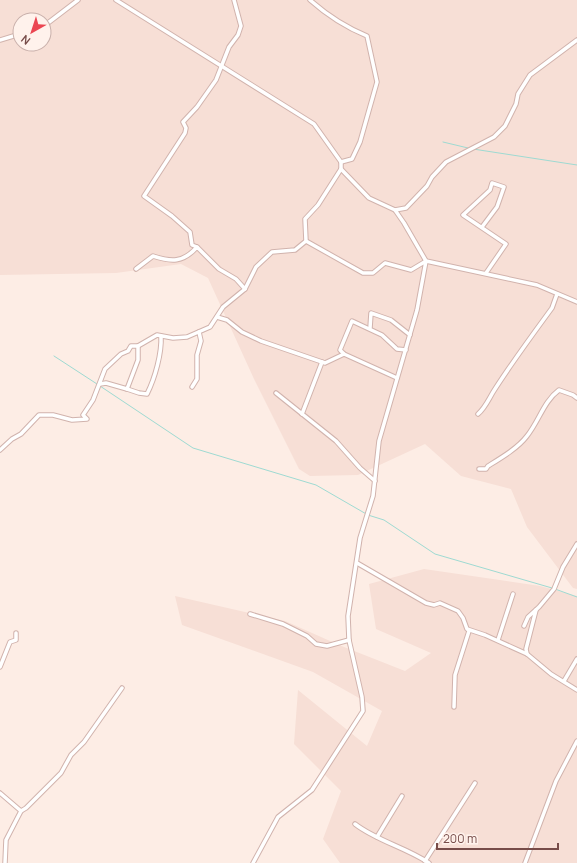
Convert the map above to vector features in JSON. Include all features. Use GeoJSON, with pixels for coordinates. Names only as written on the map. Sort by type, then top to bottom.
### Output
{"type":"FeatureCollection","features":[{"type":"Feature","properties":{"kind":"street"},"geometry":{"type":"LineString","coordinates":[[52,20],[78,0]]}},
{"type":"Feature","properties":{"kind":"street"},"geometry":{"type":"LineString","coordinates":[[116,0],[314,124],[341,162],[341,169],[318,205],[305,219],[306,241]]}},
{"type":"Feature","properties":{"kind":"street"},"geometry":{"type":"LineString","coordinates":[[234,0],[241,26],[238,34],[229,47],[216,80],[197,107],[182,122],[186,128],[185,133],[175,147],[174,153],[161,168],[144,196],[172,216],[190,232],[192,244],[219,269],[236,279],[245,289]]}},
{"type":"Feature","properties":{"kind":"street"},"geometry":{"type":"LineString","coordinates":[[310,0],[326,14],[347,28],[367,36],[372,55],[377,82],[360,142],[352,159],[341,162]]}},
{"type":"Feature","properties":{"kind":"street"},"geometry":{"type":"LineString","coordinates":[[0,40],[12,36]]}},
{"type":"Feature","properties":{"kind":"street"},"geometry":{"type":"LineString","coordinates":[[394,210],[406,208],[427,186],[432,177],[446,162],[494,137],[505,126],[516,104],[518,94],[530,75],[577,40]]}},
{"type":"Feature","properties":{"kind":"street"},"geometry":{"type":"LineString","coordinates":[[253,863],[278,817],[312,790],[362,711],[362,697],[349,640],[348,616],[360,538],[373,496],[379,441],[418,310],[426,261],[404,223],[394,210],[369,198],[341,169]]}},
{"type":"Feature","properties":{"kind":"street"},"geometry":{"type":"LineString","coordinates":[[482,227],[497,207],[504,187],[492,183],[490,190],[464,215],[506,244],[486,273]]}},
{"type":"Feature","properties":{"kind":"street"},"geometry":{"type":"LineString","coordinates":[[306,241],[363,273],[373,273],[385,263],[410,270],[426,261],[537,285],[577,302]]}},
{"type":"Feature","properties":{"kind":"street"},"geometry":{"type":"LineString","coordinates":[[0,450],[12,439],[21,434],[39,415],[53,415],[72,420],[87,419],[83,415],[91,404],[107,366],[131,346],[138,346],[157,335],[187,337],[210,327],[223,307],[245,289],[256,267],[272,252],[295,250],[306,241]]}},
{"type":"Feature","properties":{"kind":"street"},"geometry":{"type":"LineString","coordinates":[[136,269],[152,256],[167,261],[181,259],[191,254],[197,247]]}},
{"type":"Feature","properties":{"kind":"street"},"geometry":{"type":"LineString","coordinates":[[478,414],[486,408],[487,402],[496,388],[552,308],[557,294]]}},
{"type":"Feature","properties":{"kind":"street"},"geometry":{"type":"LineString","coordinates":[[370,328],[371,313],[391,320],[410,335]]}},
{"type":"Feature","properties":{"kind":"street"},"geometry":{"type":"LineString","coordinates":[[217,317],[227,320],[242,332],[325,363],[344,354]]}},
{"type":"Feature","properties":{"kind":"street"},"geometry":{"type":"LineString","coordinates":[[397,378],[344,354],[340,350],[352,321],[370,328],[397,349],[406,350]]}},
{"type":"Feature","properties":{"kind":"street"},"geometry":{"type":"LineString","coordinates":[[192,386],[197,379],[197,355],[201,341],[199,332]]}},
{"type":"Feature","properties":{"kind":"street"},"geometry":{"type":"LineString","coordinates":[[100,384],[106,383],[127,388],[139,394],[147,394],[152,384],[162,349],[161,336]]}},
{"type":"Feature","properties":{"kind":"street"},"geometry":{"type":"LineString","coordinates":[[127,388],[138,360],[138,346]]}},
{"type":"Feature","properties":{"kind":"street"},"geometry":{"type":"LineString","coordinates":[[302,414],[322,362]]}},
{"type":"Feature","properties":{"kind":"street"},"geometry":{"type":"LineString","coordinates":[[479,469],[483,471],[486,469],[488,466],[513,449],[528,435],[545,405],[559,390],[577,398]]}},
{"type":"Feature","properties":{"kind":"street"},"geometry":{"type":"LineString","coordinates":[[276,394],[336,441],[360,468],[375,481]]}},
{"type":"Feature","properties":{"kind":"street"},"geometry":{"type":"LineString","coordinates":[[524,626],[528,617],[554,589],[563,567],[577,544]]}},
{"type":"Feature","properties":{"kind":"street"},"geometry":{"type":"LineString","coordinates":[[357,563],[374,571],[414,597],[434,605],[440,603],[458,611],[463,618],[465,626],[469,630],[498,640],[527,654],[551,674],[577,690]]}},
{"type":"Feature","properties":{"kind":"street"},"geometry":{"type":"LineString","coordinates":[[498,640],[513,594]]}},
{"type":"Feature","properties":{"kind":"street"},"geometry":{"type":"LineString","coordinates":[[527,654],[526,648],[536,610]]}},
{"type":"Feature","properties":{"kind":"street"},"geometry":{"type":"LineString","coordinates":[[250,614],[283,624],[307,636],[316,644],[327,646],[349,640]]}},
{"type":"Feature","properties":{"kind":"street"},"geometry":{"type":"LineString","coordinates":[[454,707],[455,675],[469,630]]}},
{"type":"Feature","properties":{"kind":"street"},"geometry":{"type":"LineString","coordinates":[[0,667],[10,642],[16,640],[16,634]]}},
{"type":"Feature","properties":{"kind":"street"},"geometry":{"type":"LineString","coordinates":[[564,681],[577,659]]}},
{"type":"Feature","properties":{"kind":"street"},"geometry":{"type":"LineString","coordinates":[[5,863],[6,840],[21,810],[61,773],[70,755],[84,742],[122,688]]}},
{"type":"Feature","properties":{"kind":"street"},"geometry":{"type":"LineString","coordinates":[[525,863],[556,781],[577,742]]}},
{"type":"Feature","properties":{"kind":"street"},"geometry":{"type":"LineString","coordinates":[[355,824],[376,837],[427,862],[475,783]]}},
{"type":"Feature","properties":{"kind":"street"},"geometry":{"type":"LineString","coordinates":[[0,792],[21,810]]}},
{"type":"Feature","properties":{"kind":"street"},"geometry":{"type":"LineString","coordinates":[[376,837],[402,796]]}},
{"type":"Feature","properties":{"kind":"shaded area"},"geometry":{"type":"Polygon","coordinates":[[[0,0],[577,0],[577,589],[573,588],[527,527],[511,489],[461,476],[425,444],[358,475],[310,476],[299,469],[254,379],[208,278],[181,264],[116,273],[0,275],[0,0]]]}},
{"type":"Feature","properties":{"kind":"shaded area"},"geometry":{"type":"Polygon","coordinates":[[[424,569],[540,586],[577,596],[577,863],[340,863],[323,839],[341,791],[294,744],[298,690],[367,746],[382,711],[313,672],[182,625],[175,596],[285,621],[339,645],[405,671],[431,653],[376,629],[369,584],[424,569]]]}},
{"type":"Feature","properties":{"kind":"waterway"},"geometry":{"type":"LineString","coordinates":[[443,142],[468,148]]}},
{"type":"Feature","properties":{"kind":"waterway"},"geometry":{"type":"LineString","coordinates":[[473,149],[577,165]]}},
{"type":"Feature","properties":{"kind":"waterway"},"geometry":{"type":"LineString","coordinates":[[54,356],[97,384]]}},
{"type":"Feature","properties":{"kind":"waterway"},"geometry":{"type":"LineString","coordinates":[[100,386],[193,448],[316,485],[368,515],[384,520],[435,554],[552,588]]}},
{"type":"Feature","properties":{"kind":"waterway"},"geometry":{"type":"LineString","coordinates":[[555,589],[577,597]]}}]}
